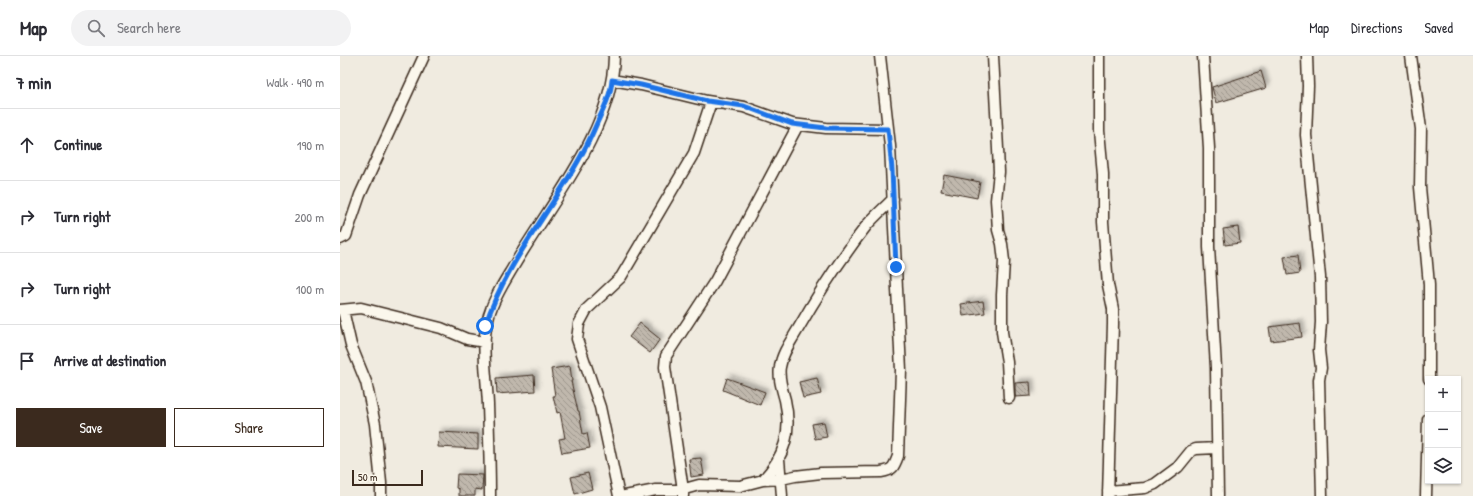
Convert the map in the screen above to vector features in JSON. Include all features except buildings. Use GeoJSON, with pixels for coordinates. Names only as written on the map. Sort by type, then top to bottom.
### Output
{"type":"FeatureCollection","features":[{"type":"Feature","properties":{"kind":"street"},"geometry":{"type":"LineString","coordinates":[[340,239],[346,236],[360,195],[424,56]]}},
{"type":"Feature","properties":{"kind":"street"},"geometry":{"type":"LineString","coordinates":[[490,496],[485,326],[494,301],[523,250],[573,173],[588,146],[604,108],[612,80],[614,56]]}},
{"type":"Feature","properties":{"kind":"street"},"geometry":{"type":"LineString","coordinates":[[625,496],[656,490],[683,493],[699,486],[740,486],[763,480],[821,473],[881,472],[889,470],[894,466],[898,456],[901,370],[890,146],[880,56]]}},
{"type":"Feature","properties":{"kind":"street"},"geometry":{"type":"LineString","coordinates":[[993,56],[999,172],[996,200],[998,230],[1002,244],[1004,261],[1002,332],[1007,362],[1009,398]]}},
{"type":"Feature","properties":{"kind":"street"},"geometry":{"type":"LineString","coordinates":[[1099,56],[1099,131],[1103,174],[1103,222],[1108,285],[1113,309],[1108,494],[1145,488],[1156,484],[1178,467],[1190,451],[1196,449],[1217,448]]}},
{"type":"Feature","properties":{"kind":"street"},"geometry":{"type":"LineString","coordinates":[[1204,56],[1209,148],[1209,247],[1216,368],[1218,496]]}},
{"type":"Feature","properties":{"kind":"street"},"geometry":{"type":"LineString","coordinates":[[1307,56],[1308,86],[1306,135],[1320,277],[1321,322],[1319,380],[1322,496]]}},
{"type":"Feature","properties":{"kind":"street"},"geometry":{"type":"LineString","coordinates":[[1411,56],[1421,129],[1420,187],[1429,285],[1429,376]]}},
{"type":"Feature","properties":{"kind":"street"},"geometry":{"type":"LineString","coordinates":[[612,80],[641,85],[711,102],[744,106],[792,124],[826,128],[888,129]]}},
{"type":"Feature","properties":{"kind":"street"},"geometry":{"type":"LineString","coordinates":[[619,496],[600,407],[577,339],[579,324],[587,309],[622,277],[694,153],[711,102]]}},
{"type":"Feature","properties":{"kind":"street"},"geometry":{"type":"LineString","coordinates":[[683,493],[665,367],[666,356],[715,281],[798,125]]}},
{"type":"Feature","properties":{"kind":"street"},"geometry":{"type":"LineString","coordinates":[[763,480],[779,459],[786,442],[788,422],[780,377],[780,367],[784,354],[803,320],[845,256],[868,224],[893,199]]}},
{"type":"Feature","properties":{"kind":"street"},"geometry":{"type":"LineString","coordinates":[[381,496],[375,424],[366,382],[351,345],[342,310],[361,308],[441,328],[467,338],[485,342]]}},
{"type":"Feature","properties":{"kind":"street"},"geometry":{"type":"LineString","coordinates":[[1426,496],[1427,448]]}},
{"type":"Feature","properties":{"kind":"street"},"geometry":{"type":"LineString","coordinates":[[779,459],[782,496]]}},
{"type":"Feature","properties":{"kind":"route"},"geometry":{"type":"LineString","coordinates":[[485,326],[494,301],[500,290],[523,250],[573,173],[588,146],[604,108],[612,86],[612,80],[641,85],[707,101],[744,106],[792,124],[826,128],[888,129],[892,169],[896,267]]}}]}
